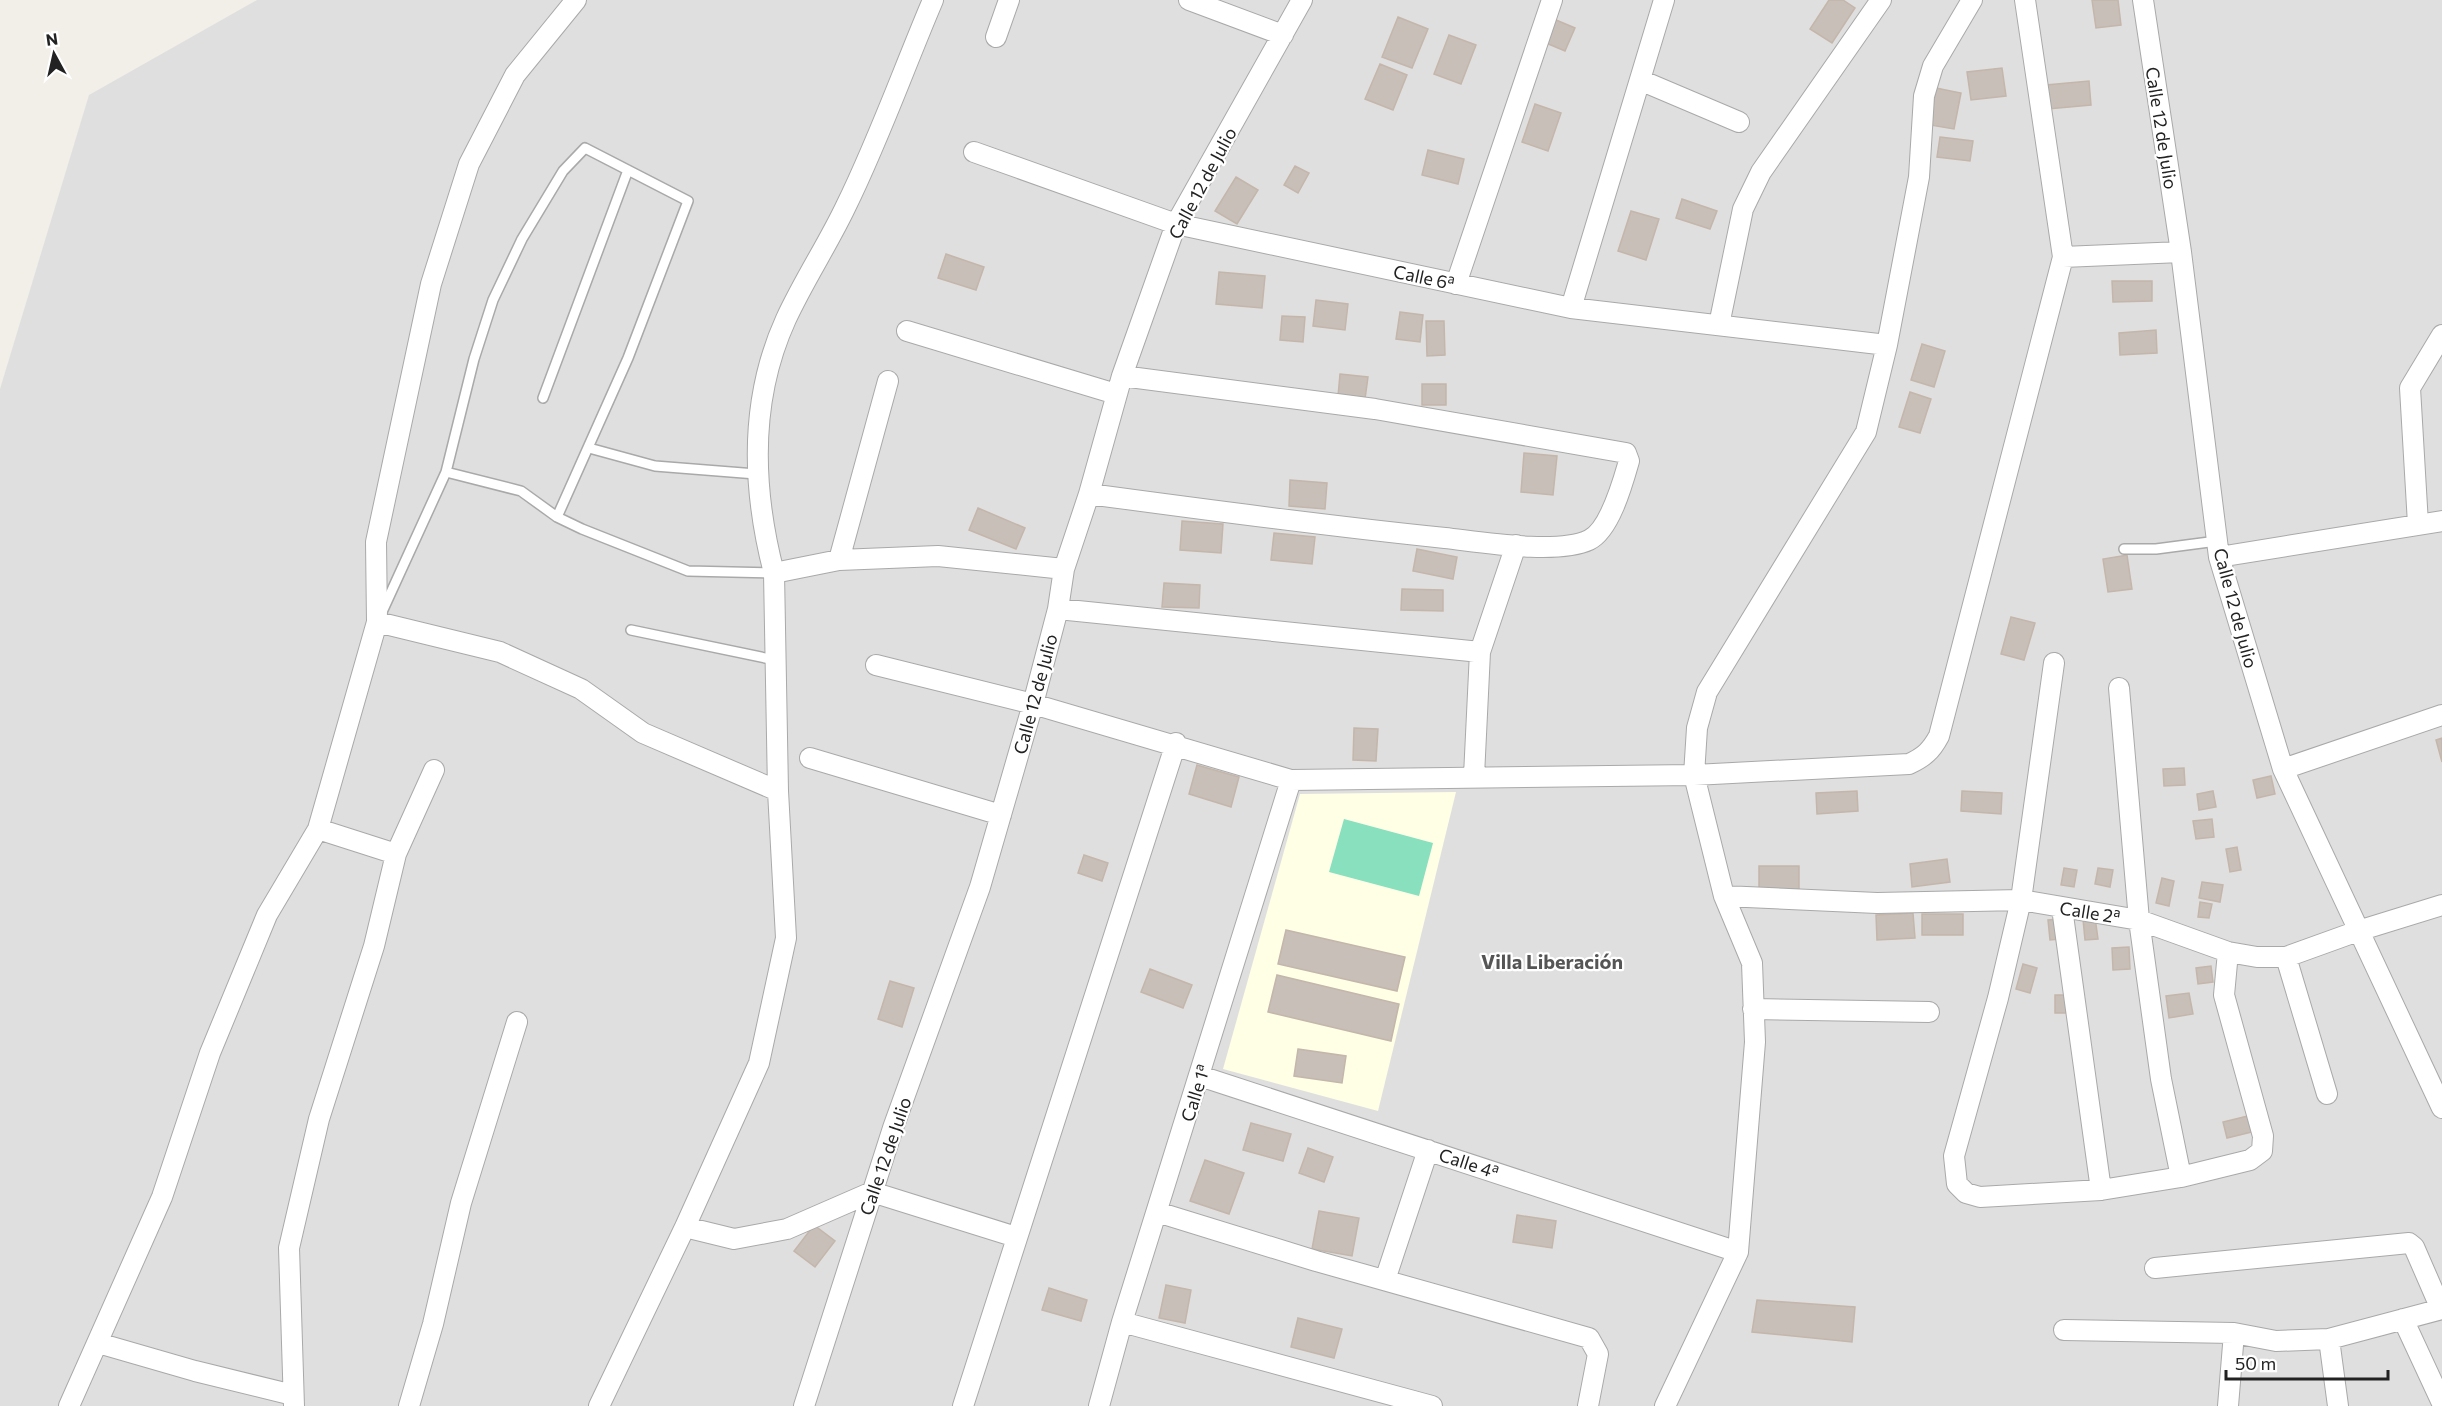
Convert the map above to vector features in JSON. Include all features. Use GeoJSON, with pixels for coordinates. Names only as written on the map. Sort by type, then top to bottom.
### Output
{"type":"FeatureCollection","features":[{"type":"Feature","properties":{"kind":"street"},"geometry":{"type":"LineString","coordinates":[[69,1406],[162,1197],[210,1053],[267,915],[318,829],[377,622],[376,542],[431,284],[469,164],[515,75],[576,0]]}},
{"type":"Feature","properties":{"kind":"street"},"geometry":{"type":"LineString","coordinates":[[599,1406],[685,1227],[759,1063],[786,938],[778,791],[774,573],[766,545],[756,474],[756,438],[768,376],[786,320],[847,205],[933,0]]}},
{"type":"Feature","properties":{"kind":"street"},"geometry":{"type":"LineString","coordinates":[[996,37],[1009,0]]}},
{"type":"Feature","properties":{"kind":"street"},"geometry":{"type":"LineString","coordinates":[[1189,0],[1283,35]]}},
{"type":"Feature","properties":{"kind":"street","name":"Calle 12 de Julio"},"geometry":{"type":"LineString","coordinates":[[804,1406],[872,1192],[980,887],[1033,704],[1058,609],[1064,569],[1089,494],[1119,385],[1176,225],[1302,0]]}},
{"type":"Feature","properties":{"kind":"street"},"geometry":{"type":"LineString","coordinates":[[1456,284],[1552,0]]}},
{"type":"Feature","properties":{"kind":"street"},"geometry":{"type":"LineString","coordinates":[[1571,308],[1664,0]]}},
{"type":"Feature","properties":{"kind":"street"},"geometry":{"type":"LineString","coordinates":[[1719,326],[1743,209],[1761,172],[1881,0]]}},
{"type":"Feature","properties":{"kind":"street"},"geometry":{"type":"LineString","coordinates":[[1665,1406],[1738,1252],[1755,1042],[1752,963],[1724,896],[1694,776],[1697,728],[1707,692],[1866,432],[1887,345],[1919,177],[1924,96],[1933,66],[1972,0]]}},
{"type":"Feature","properties":{"kind":"street"},"geometry":{"type":"LineString","coordinates":[[876,665],[1176,743],[1292,780],[1474,776],[1694,776],[1909,764],[1931,751],[1939,736],[2062,257],[2025,0]]}},
{"type":"Feature","properties":{"kind":"street","name":"Calle 12 de Julio"},"geometry":{"type":"LineString","coordinates":[[2143,0],[2181,252],[2218,549],[2283,769],[2442,1108]]}},
{"type":"Feature","properties":{"kind":"street"},"geometry":{"type":"LineString","coordinates":[[1640,80],[1739,122]]}},
{"type":"Feature","properties":{"kind":"street","name":"Calle 6ª"},"geometry":{"type":"LineString","coordinates":[[974,152],[1176,225],[1571,308],[1887,345]]}},
{"type":"Feature","properties":{"kind":"street"},"geometry":{"type":"LineString","coordinates":[[2062,257],[2181,252]]}},
{"type":"Feature","properties":{"kind":"street"},"geometry":{"type":"LineString","coordinates":[[907,331],[1119,385],[1375,409],[1626,453],[1629,461],[1613,508],[1592,539],[1575,545],[1516,545],[1316,525],[1089,494]]}},
{"type":"Feature","properties":{"kind":"street"},"geometry":{"type":"LineString","coordinates":[[2418,524],[2410,388],[2442,335]]}},
{"type":"Feature","properties":{"kind":"street"},"geometry":{"type":"LineString","coordinates":[[839,560],[888,381]]}},
{"type":"Feature","properties":{"kind":"street"},"geometry":{"type":"LineString","coordinates":[[2218,549],[2442,521]]}},
{"type":"Feature","properties":{"kind":"street"},"geometry":{"type":"LineString","coordinates":[[1474,776],[1480,652],[1516,545]]}},
{"type":"Feature","properties":{"kind":"street"},"geometry":{"type":"LineString","coordinates":[[774,573],[839,560],[938,556],[1064,569]]}},
{"type":"Feature","properties":{"kind":"street"},"geometry":{"type":"LineString","coordinates":[[1058,609],[1480,652]]}},
{"type":"Feature","properties":{"kind":"street"},"geometry":{"type":"LineString","coordinates":[[377,622],[500,652],[580,689],[643,733],[778,791]]}},
{"type":"Feature","properties":{"kind":"street"},"geometry":{"type":"LineString","coordinates":[[2054,663],[2021,900],[1998,998],[1954,1156],[1957,1184],[1966,1193],[1980,1197],[2101,1190],[2181,1177],[2250,1160],[2262,1151],[2264,1144],[2224,995],[2228,952]]}},
{"type":"Feature","properties":{"kind":"street"},"geometry":{"type":"LineString","coordinates":[[2119,688],[2139,920],[2161,1079],[2181,1177]]}},
{"type":"Feature","properties":{"kind":"street"},"geometry":{"type":"LineString","coordinates":[[2283,769],[2442,715]]}},
{"type":"Feature","properties":{"kind":"street"},"geometry":{"type":"LineString","coordinates":[[963,1406],[1176,743]]}},
{"type":"Feature","properties":{"kind":"street"},"geometry":{"type":"LineString","coordinates":[[810,758],[1001,815]]}},
{"type":"Feature","properties":{"kind":"street"},"geometry":{"type":"LineString","coordinates":[[98,1343],[293,1401],[289,1248],[319,1119],[374,946],[396,854],[434,770]]}},
{"type":"Feature","properties":{"kind":"street","name":"Calle 1ª"},"geometry":{"type":"LineString","coordinates":[[1099,1406],[1122,1322],[1292,780]]}},
{"type":"Feature","properties":{"kind":"street"},"geometry":{"type":"LineString","coordinates":[[318,829],[396,854]]}},
{"type":"Feature","properties":{"kind":"street","name":"Calle 2ª"},"geometry":{"type":"LineString","coordinates":[[1724,896],[1877,903],[2021,900],[2139,920],[2228,952],[2257,957],[2286,957],[2358,931],[2442,905]]}},
{"type":"Feature","properties":{"kind":"street"},"geometry":{"type":"LineString","coordinates":[[2062,908],[2101,1190]]}},
{"type":"Feature","properties":{"kind":"street"},"geometry":{"type":"LineString","coordinates":[[2286,957],[2327,1094]]}},
{"type":"Feature","properties":{"kind":"street"},"geometry":{"type":"LineString","coordinates":[[1753,1009],[1929,1012]]}},
{"type":"Feature","properties":{"kind":"street"},"geometry":{"type":"LineString","coordinates":[[409,1406],[433,1324],[461,1203],[517,1022]]}},
{"type":"Feature","properties":{"kind":"street","name":"Calle 4ª"},"geometry":{"type":"LineString","coordinates":[[1200,1076],[1738,1252]]}},
{"type":"Feature","properties":{"kind":"street"},"geometry":{"type":"LineString","coordinates":[[1385,1280],[1428,1150]]}},
{"type":"Feature","properties":{"kind":"street"},"geometry":{"type":"LineString","coordinates":[[685,1227],[734,1239],[787,1229],[872,1192],[1016,1237]]}},
{"type":"Feature","properties":{"kind":"street"},"geometry":{"type":"LineString","coordinates":[[1157,1212],[1589,1338],[1598,1354],[1588,1406]]}},
{"type":"Feature","properties":{"kind":"street"},"geometry":{"type":"LineString","coordinates":[[2064,1330],[2234,1333],[2276,1341],[2329,1339],[2442,1309],[2414,1247],[2409,1243],[2155,1268]]}},
{"type":"Feature","properties":{"kind":"street"},"geometry":{"type":"LineString","coordinates":[[2403,1319],[2442,1403]]}},
{"type":"Feature","properties":{"kind":"street"},"geometry":{"type":"LineString","coordinates":[[1122,1322],[1432,1406]]}},
{"type":"Feature","properties":{"kind":"street"},"geometry":{"type":"LineString","coordinates":[[2228,1406],[2234,1333]]}},
{"type":"Feature","properties":{"kind":"street"},"geometry":{"type":"LineString","coordinates":[[2329,1339],[2338,1406]]}},
{"type":"Feature","properties":{"kind":"lane"},"geometry":{"type":"LineString","coordinates":[[377,622],[446,472],[474,359],[494,300],[528,230],[563,171],[585,148],[688,201],[628,358],[557,517]]}},
{"type":"Feature","properties":{"kind":"lane"},"geometry":{"type":"LineString","coordinates":[[543,398],[628,170]]}},
{"type":"Feature","properties":{"kind":"lane"},"geometry":{"type":"LineString","coordinates":[[589,448],[655,466],[756,474]]}},
{"type":"Feature","properties":{"kind":"lane"},"geometry":{"type":"LineString","coordinates":[[446,472],[521,491],[557,517],[688,571],[774,573]]}},
{"type":"Feature","properties":{"kind":"lane"},"geometry":{"type":"LineString","coordinates":[[2124,549],[2218,549]]}},
{"type":"Feature","properties":{"kind":"lane"},"geometry":{"type":"LineString","coordinates":[[631,630],[775,660]]}},
{"type":"Feature","properties":{"kind":"shaded area"},"geometry":{"type":"Polygon","coordinates":[[[257,0],[2442,0],[2442,1406],[0,1406],[0,389],[89,95],[257,0]]]}},
{"type":"Feature","properties":{"kind":"shaded area"},"geometry":{"type":"Polygon","coordinates":[[[1456,792],[1378,1111],[1223,1069],[1300,794],[1456,792]]]}},
{"type":"Feature","properties":{"kind":"green space"},"geometry":{"type":"Polygon","coordinates":[[[1344,819],[1433,843],[1419,896],[1329,872],[1344,819]]]}},
{"type":"Feature","properties":{"kind":"building"},"geometry":{"type":"Polygon","coordinates":[[[1829,0],[1843,0],[1855,8],[1832,43],[1810,29],[1829,0]]]}},
{"type":"Feature","properties":{"kind":"building"},"geometry":{"type":"Polygon","coordinates":[[[2092,0],[2118,0],[2121,25],[2096,28],[2092,0]]]}},
{"type":"Feature","properties":{"kind":"building"},"geometry":{"type":"Polygon","coordinates":[[[1398,17],[1428,29],[1412,68],[1382,57],[1398,17]]]}},
{"type":"Feature","properties":{"kind":"building"},"geometry":{"type":"Polygon","coordinates":[[[1549,17],[1575,28],[1565,51],[1539,40],[1549,17]]]}},
{"type":"Feature","properties":{"kind":"building"},"geometry":{"type":"Polygon","coordinates":[[[1449,35],[1476,45],[1461,84],[1434,74],[1449,35]]]}},
{"type":"Feature","properties":{"kind":"building"},"geometry":{"type":"Polygon","coordinates":[[[1380,64],[1407,75],[1393,110],[1365,99],[1380,64]]]}},
{"type":"Feature","properties":{"kind":"building"},"geometry":{"type":"Polygon","coordinates":[[[2002,68],[2006,96],[1971,100],[1967,72],[2002,68]]]}},
{"type":"Feature","properties":{"kind":"building"},"geometry":{"type":"Polygon","coordinates":[[[2089,81],[2091,105],[2048,109],[2046,85],[2089,81]]]}},
{"type":"Feature","properties":{"kind":"building"},"geometry":{"type":"Polygon","coordinates":[[[1936,88],[1961,93],[1954,129],[1930,125],[1936,88]]]}},
{"type":"Feature","properties":{"kind":"building"},"geometry":{"type":"Polygon","coordinates":[[[1535,104],[1561,113],[1548,151],[1522,142],[1535,104]]]}},
{"type":"Feature","properties":{"kind":"building"},"geometry":{"type":"Polygon","coordinates":[[[1940,137],[1973,141],[1970,161],[1937,157],[1940,137]]]}},
{"type":"Feature","properties":{"kind":"building"},"geometry":{"type":"Polygon","coordinates":[[[1428,150],[1464,159],[1458,184],[1422,175],[1428,150]]]}},
{"type":"Feature","properties":{"kind":"building"},"geometry":{"type":"Polygon","coordinates":[[[1295,166],[1309,173],[1298,193],[1284,185],[1295,166]]]}},
{"type":"Feature","properties":{"kind":"building"},"geometry":{"type":"Polygon","coordinates":[[[1236,177],[1258,190],[1237,224],[1215,211],[1236,177]]]}},
{"type":"Feature","properties":{"kind":"building"},"geometry":{"type":"Polygon","coordinates":[[[1682,199],[1717,211],[1710,229],[1676,218],[1682,199]]]}},
{"type":"Feature","properties":{"kind":"building"},"geometry":{"type":"Polygon","coordinates":[[[1631,211],[1659,219],[1646,260],[1618,251],[1631,211]]]}},
{"type":"Feature","properties":{"kind":"building"},"geometry":{"type":"Polygon","coordinates":[[[946,254],[984,267],[976,290],[938,278],[946,254]]]}},
{"type":"Feature","properties":{"kind":"building"},"geometry":{"type":"Polygon","coordinates":[[[1219,272],[1265,276],[1262,308],[1216,304],[1219,272]]]}},
{"type":"Feature","properties":{"kind":"building"},"geometry":{"type":"Polygon","coordinates":[[[2112,281],[2152,281],[2152,301],[2113,302],[2112,281]]]}},
{"type":"Feature","properties":{"kind":"building"},"geometry":{"type":"Polygon","coordinates":[[[1316,300],[1348,304],[1345,330],[1313,326],[1316,300]]]}},
{"type":"Feature","properties":{"kind":"building"},"geometry":{"type":"Polygon","coordinates":[[[1400,312],[1423,315],[1420,342],[1396,339],[1400,312]]]}},
{"type":"Feature","properties":{"kind":"building"},"geometry":{"type":"Polygon","coordinates":[[[1282,316],[1305,317],[1303,342],[1280,340],[1282,316]]]}},
{"type":"Feature","properties":{"kind":"building"},"geometry":{"type":"Polygon","coordinates":[[[1426,321],[1444,321],[1445,355],[1427,356],[1426,321]]]}},
{"type":"Feature","properties":{"kind":"building"},"geometry":{"type":"Polygon","coordinates":[[[2156,330],[2157,353],[2120,355],[2119,333],[2156,330]]]}},
{"type":"Feature","properties":{"kind":"building"},"geometry":{"type":"Polygon","coordinates":[[[1922,344],[1945,351],[1934,387],[1911,380],[1922,344]]]}},
{"type":"Feature","properties":{"kind":"building"},"geometry":{"type":"Polygon","coordinates":[[[1340,374],[1368,377],[1365,399],[1338,396],[1340,374]]]}},
{"type":"Feature","properties":{"kind":"building"},"geometry":{"type":"Polygon","coordinates":[[[1422,384],[1446,384],[1446,405],[1422,405],[1422,384]]]}},
{"type":"Feature","properties":{"kind":"building"},"geometry":{"type":"Polygon","coordinates":[[[1910,392],[1931,399],[1920,433],[1899,427],[1910,392]]]}},
{"type":"Feature","properties":{"kind":"building"},"geometry":{"type":"Polygon","coordinates":[[[1524,453],[1557,456],[1553,495],[1521,492],[1524,453]]]}},
{"type":"Feature","properties":{"kind":"building"},"geometry":{"type":"Polygon","coordinates":[[[1290,480],[1327,483],[1325,509],[1289,506],[1290,480]]]}},
{"type":"Feature","properties":{"kind":"building"},"geometry":{"type":"Polygon","coordinates":[[[978,508],[1025,528],[1016,549],[969,530],[978,508]]]}},
{"type":"Feature","properties":{"kind":"building"},"geometry":{"type":"Polygon","coordinates":[[[1182,521],[1223,524],[1221,553],[1180,550],[1182,521]]]}},
{"type":"Feature","properties":{"kind":"building"},"geometry":{"type":"Polygon","coordinates":[[[1274,533],[1315,537],[1312,564],[1271,560],[1274,533]]]}},
{"type":"Feature","properties":{"kind":"building"},"geometry":{"type":"Polygon","coordinates":[[[1417,549],[1457,557],[1453,579],[1413,571],[1417,549]]]}},
{"type":"Feature","properties":{"kind":"building"},"geometry":{"type":"Polygon","coordinates":[[[2127,555],[2132,589],[2108,592],[2103,559],[2127,555]]]}},
{"type":"Feature","properties":{"kind":"building"},"geometry":{"type":"Polygon","coordinates":[[[1164,583],[1200,585],[1199,608],[1162,607],[1164,583]]]}},
{"type":"Feature","properties":{"kind":"building"},"geometry":{"type":"Polygon","coordinates":[[[1402,589],[1443,590],[1443,611],[1401,610],[1402,589]]]}},
{"type":"Feature","properties":{"kind":"building"},"geometry":{"type":"Polygon","coordinates":[[[2011,617],[2035,623],[2024,660],[2001,654],[2011,617]]]}},
{"type":"Feature","properties":{"kind":"building"},"geometry":{"type":"Polygon","coordinates":[[[1354,728],[1378,729],[1376,761],[1353,760],[1354,728]]]}},
{"type":"Feature","properties":{"kind":"building"},"geometry":{"type":"Polygon","coordinates":[[[2442,738],[2442,762],[2436,740],[2442,738]]]}},
{"type":"Feature","properties":{"kind":"building"},"geometry":{"type":"Polygon","coordinates":[[[1197,765],[1239,777],[1231,807],[1189,794],[1197,765]]]}},
{"type":"Feature","properties":{"kind":"building"},"geometry":{"type":"Polygon","coordinates":[[[2184,768],[2185,785],[2164,786],[2163,769],[2184,768]]]}},
{"type":"Feature","properties":{"kind":"building"},"geometry":{"type":"Polygon","coordinates":[[[2271,776],[2275,794],[2257,798],[2253,780],[2271,776]]]}},
{"type":"Feature","properties":{"kind":"building"},"geometry":{"type":"Polygon","coordinates":[[[1857,791],[1858,811],[1817,814],[1816,793],[1857,791]]]}},
{"type":"Feature","properties":{"kind":"building"},"geometry":{"type":"Polygon","coordinates":[[[1962,791],[2002,793],[2001,814],[1961,811],[1962,791]]]}},
{"type":"Feature","properties":{"kind":"building"},"geometry":{"type":"Polygon","coordinates":[[[2213,791],[2216,807],[2199,810],[2197,794],[2213,791]]]}},
{"type":"Feature","properties":{"kind":"building"},"geometry":{"type":"Polygon","coordinates":[[[2212,819],[2214,837],[2196,839],[2193,821],[2212,819]]]}},
{"type":"Feature","properties":{"kind":"building"},"geometry":{"type":"Polygon","coordinates":[[[2237,847],[2241,870],[2230,872],[2226,849],[2237,847]]]}},
{"type":"Feature","properties":{"kind":"building"},"geometry":{"type":"Polygon","coordinates":[[[1084,855],[1108,863],[1102,881],[1078,873],[1084,855]]]}},
{"type":"Feature","properties":{"kind":"building"},"geometry":{"type":"Polygon","coordinates":[[[1947,859],[1950,882],[1912,887],[1910,864],[1947,859]]]}},
{"type":"Feature","properties":{"kind":"building"},"geometry":{"type":"Polygon","coordinates":[[[1759,866],[1799,866],[1799,889],[1759,889],[1759,866]]]}},
{"type":"Feature","properties":{"kind":"building"},"geometry":{"type":"Polygon","coordinates":[[[2064,868],[2077,870],[2074,887],[2061,885],[2064,868]]]}},
{"type":"Feature","properties":{"kind":"building"},"geometry":{"type":"Polygon","coordinates":[[[2098,868],[2113,870],[2110,887],[2095,884],[2098,868]]]}},
{"type":"Feature","properties":{"kind":"building"},"geometry":{"type":"Polygon","coordinates":[[[2162,878],[2174,881],[2169,906],[2156,903],[2162,878]]]}},
{"type":"Feature","properties":{"kind":"building"},"geometry":{"type":"Polygon","coordinates":[[[2202,882],[2223,885],[2220,902],[2199,898],[2202,882]]]}},
{"type":"Feature","properties":{"kind":"building"},"geometry":{"type":"Polygon","coordinates":[[[2200,902],[2212,904],[2209,918],[2198,917],[2200,902]]]}},
{"type":"Feature","properties":{"kind":"building"},"geometry":{"type":"Polygon","coordinates":[[[1913,913],[1915,938],[1877,940],[1876,915],[1913,913]]]}},
{"type":"Feature","properties":{"kind":"building"},"geometry":{"type":"Polygon","coordinates":[[[1922,914],[1963,914],[1963,935],[1922,935],[1922,914]]]}},
{"type":"Feature","properties":{"kind":"building"},"geometry":{"type":"Polygon","coordinates":[[[2095,917],[2098,939],[2085,940],[2083,919],[2095,917]]]}},
{"type":"Feature","properties":{"kind":"building"},"geometry":{"type":"Polygon","coordinates":[[[2059,919],[2060,939],[2050,940],[2048,920],[2059,919]]]}},
{"type":"Feature","properties":{"kind":"building"},"geometry":{"type":"Polygon","coordinates":[[[1286,930],[1405,957],[1397,991],[1278,964],[1286,930]]]}},
{"type":"Feature","properties":{"kind":"building"},"geometry":{"type":"Polygon","coordinates":[[[2129,947],[2130,969],[2113,970],[2112,948],[2129,947]]]}},
{"type":"Feature","properties":{"kind":"building"},"geometry":{"type":"Polygon","coordinates":[[[2023,964],[2037,968],[2030,993],[2016,989],[2023,964]]]}},
{"type":"Feature","properties":{"kind":"building"},"geometry":{"type":"Polygon","coordinates":[[[2211,966],[2213,982],[2198,984],[2196,968],[2211,966]]]}},
{"type":"Feature","properties":{"kind":"building"},"geometry":{"type":"Polygon","coordinates":[[[1150,969],[1192,985],[1183,1008],[1141,992],[1150,969]]]}},
{"type":"Feature","properties":{"kind":"building"},"geometry":{"type":"Polygon","coordinates":[[[1277,975],[1399,1004],[1391,1041],[1268,1012],[1277,975]]]}},
{"type":"Feature","properties":{"kind":"building"},"geometry":{"type":"Polygon","coordinates":[[[890,981],[914,988],[902,1027],[878,1019],[890,981]]]}},
{"type":"Feature","properties":{"kind":"building"},"geometry":{"type":"Polygon","coordinates":[[[2189,993],[2193,1014],[2169,1018],[2166,996],[2189,993]]]}},
{"type":"Feature","properties":{"kind":"building"},"geometry":{"type":"Polygon","coordinates":[[[2055,995],[2067,995],[2068,1013],[2055,1013],[2055,995]]]}},
{"type":"Feature","properties":{"kind":"building"},"geometry":{"type":"Polygon","coordinates":[[[1298,1049],[1346,1056],[1342,1083],[1294,1076],[1298,1049]]]}},
{"type":"Feature","properties":{"kind":"building"},"geometry":{"type":"Polygon","coordinates":[[[2252,1115],[2256,1131],[2227,1138],[2223,1122],[2252,1115]]]}},
{"type":"Feature","properties":{"kind":"building"},"geometry":{"type":"Polygon","coordinates":[[[1251,1123],[1291,1134],[1283,1161],[1243,1150],[1251,1123]]]}},
{"type":"Feature","properties":{"kind":"building"},"geometry":{"type":"Polygon","coordinates":[[[1308,1148],[1333,1157],[1324,1182],[1299,1173],[1308,1148]]]}},
{"type":"Feature","properties":{"kind":"building"},"geometry":{"type":"Polygon","coordinates":[[[1205,1160],[1244,1173],[1229,1214],[1190,1201],[1205,1160]]]}},
{"type":"Feature","properties":{"kind":"building"},"geometry":{"type":"Polygon","coordinates":[[[1319,1211],[1359,1218],[1352,1256],[1312,1249],[1319,1211]]]}},
{"type":"Feature","properties":{"kind":"building"},"geometry":{"type":"Polygon","coordinates":[[[1517,1215],[1556,1221],[1552,1248],[1513,1242],[1517,1215]]]}},
{"type":"Feature","properties":{"kind":"building"},"geometry":{"type":"Polygon","coordinates":[[[814,1225],[835,1241],[815,1267],[794,1251],[814,1225]]]}},
{"type":"Feature","properties":{"kind":"building"},"geometry":{"type":"Polygon","coordinates":[[[1166,1285],[1191,1290],[1185,1323],[1159,1318],[1166,1285]]]}},
{"type":"Feature","properties":{"kind":"building"},"geometry":{"type":"Polygon","coordinates":[[[1049,1288],[1087,1300],[1081,1321],[1042,1310],[1049,1288]]]}},
{"type":"Feature","properties":{"kind":"building"},"geometry":{"type":"Polygon","coordinates":[[[1757,1300],[1855,1307],[1852,1342],[1752,1332],[1757,1300]]]}},
{"type":"Feature","properties":{"kind":"building"},"geometry":{"type":"Polygon","coordinates":[[[1298,1318],[1342,1329],[1334,1358],[1291,1347],[1298,1318]]]}},
{"type":"Feature","properties":{"kind":"district","name":"Villa Liberación"},"geometry":{"type":"Point","coordinates":[1552,961]}}]}
